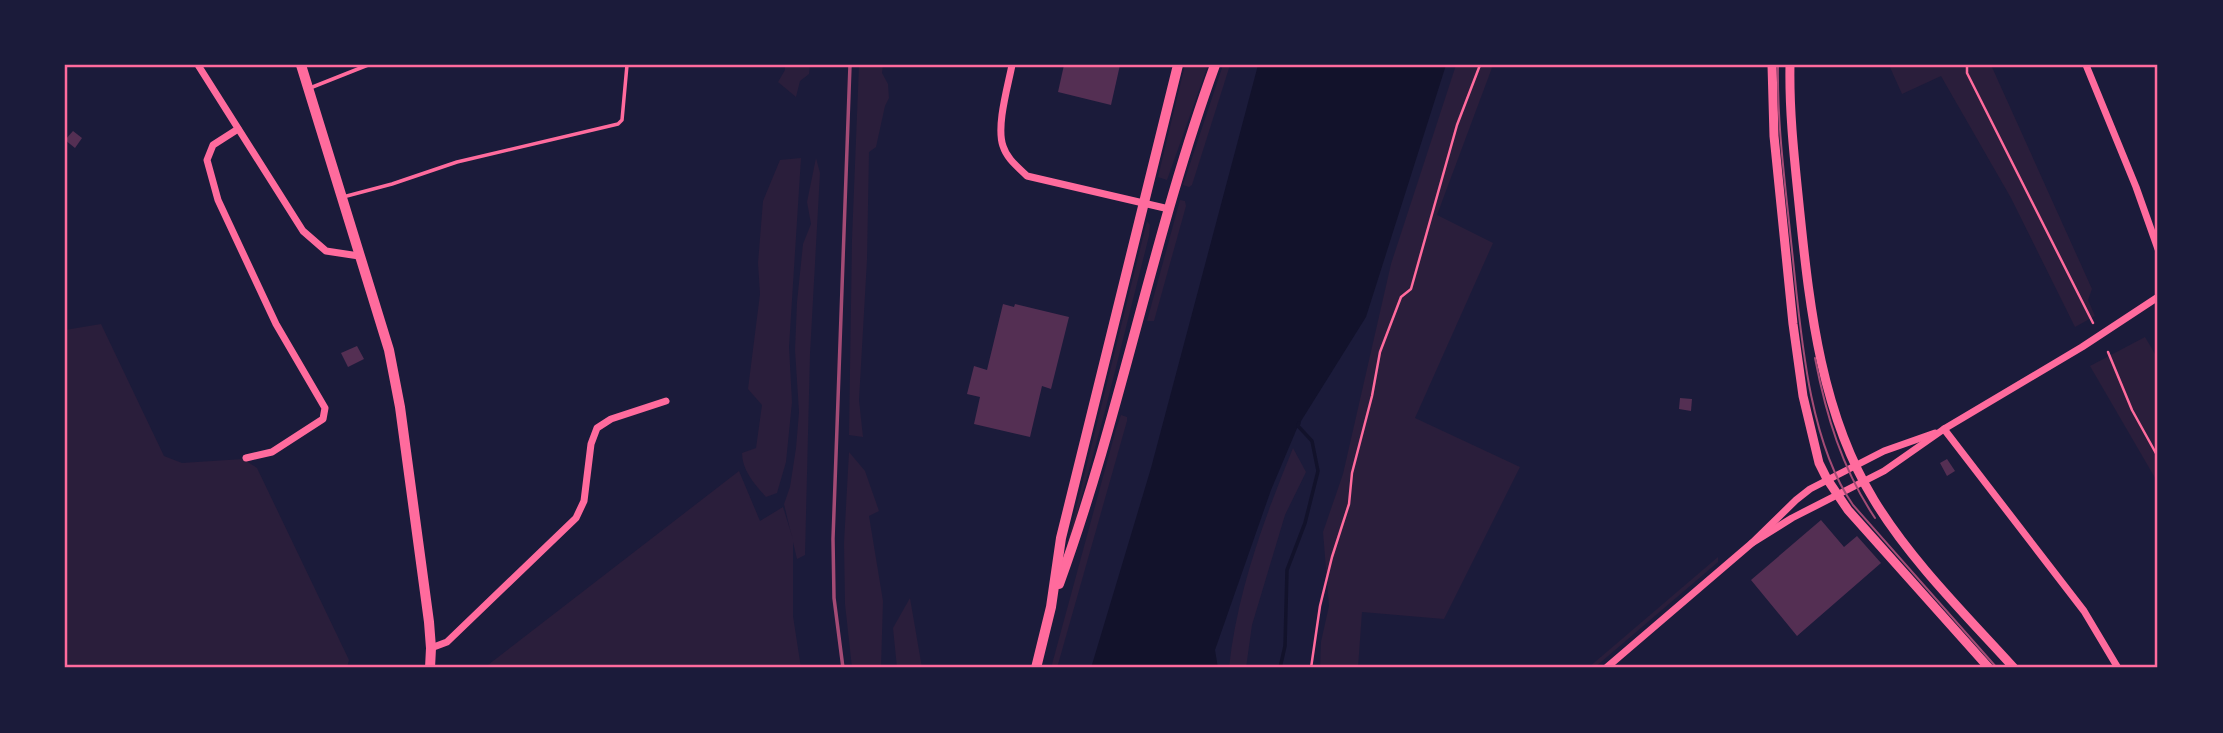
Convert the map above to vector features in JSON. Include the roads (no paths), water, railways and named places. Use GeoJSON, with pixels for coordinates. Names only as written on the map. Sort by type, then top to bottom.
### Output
{"type":"FeatureCollection","features":[{"type":"Feature","properties":{"kind":"main road"},"geometry":{"type":"LineString","coordinates":[[301,65],[389,350],[400,407],[431,648],[429,668]]}},
{"type":"Feature","properties":{"kind":"main road"},"geometry":{"type":"LineString","coordinates":[[1036,668],[1051,607],[1061,538],[1178,65]]}},
{"type":"Feature","properties":{"kind":"main road"},"geometry":{"type":"LineString","coordinates":[[1051,607],[1071,552],[1115,408],[1169,209],[1215,65]]}},
{"type":"Feature","properties":{"kind":"street"},"geometry":{"type":"LineString","coordinates":[[198,65],[303,231],[326,251],[359,256]]}},
{"type":"Feature","properties":{"kind":"street"},"geometry":{"type":"LineString","coordinates":[[1012,65],[1000,129],[1002,146],[1012,163],[1027,176],[1169,209]]}},
{"type":"Feature","properties":{"kind":"street"},"geometry":{"type":"LineString","coordinates":[[1772,65],[1774,136],[1800,371],[1816,453],[1827,479],[1852,515],[1989,668]]}},
{"type":"Feature","properties":{"kind":"street"},"geometry":{"type":"LineString","coordinates":[[1790,65],[1793,145],[1808,285],[1837,421],[1856,465],[1884,515],[1929,573],[2014,668]]}},
{"type":"Feature","properties":{"kind":"street"},"geometry":{"type":"LineString","coordinates":[[2086,65],[2136,187],[2158,249]]}},
{"type":"Feature","properties":{"kind":"street"},"geometry":{"type":"LineString","coordinates":[[238,130],[213,145],[207,160],[218,200],[276,324],[326,408],[323,419],[271,452],[246,458]]}},
{"type":"Feature","properties":{"kind":"street"},"geometry":{"type":"LineString","coordinates":[[1606,668],[1752,543],[1796,500],[1827,479],[1884,451],[1915,444],[1944,429],[2158,297]]}},
{"type":"Feature","properties":{"kind":"street"},"geometry":{"type":"LineString","coordinates":[[431,648],[447,642],[576,518],[584,501],[593,438],[600,425],[666,401]]}},
{"type":"Feature","properties":{"kind":"street"},"geometry":{"type":"LineString","coordinates":[[1752,543],[1792,518],[1884,471],[1915,444],[1944,429]]}},
{"type":"Feature","properties":{"kind":"street"},"geometry":{"type":"LineString","coordinates":[[1944,429],[2084,611],[2118,668]]}},
{"type":"Feature","properties":{"kind":"lane"},"geometry":{"type":"LineString","coordinates":[[308,89],[368,65]]}},
{"type":"Feature","properties":{"kind":"lane"},"geometry":{"type":"LineString","coordinates":[[341,197],[392,184],[457,162],[618,124],[622,120],[627,65]]}},
{"type":"Feature","properties":{"kind":"waterway"},"geometry":{"type":"LineString","coordinates":[[1280,668],[1285,646],[1287,570],[1305,523],[1318,471],[1312,441],[1298,426],[1299,423]]}},
{"type":"Feature","properties":{"kind":"tram line"},"geometry":{"type":"LineString","coordinates":[[1778,65],[1782,153],[1802,342],[1815,413],[1825,447],[1837,478],[1853,505],[1997,668]]}},
{"type":"Feature","properties":{"kind":"tram line"},"geometry":{"type":"LineString","coordinates":[[1815,358],[1824,400],[1844,461],[1875,518]]}},
{"type":"Feature","properties":{"kind":"railway"},"geometry":{"type":"LineString","coordinates":[[843,668],[834,598],[833,539],[850,65]]}}]}
